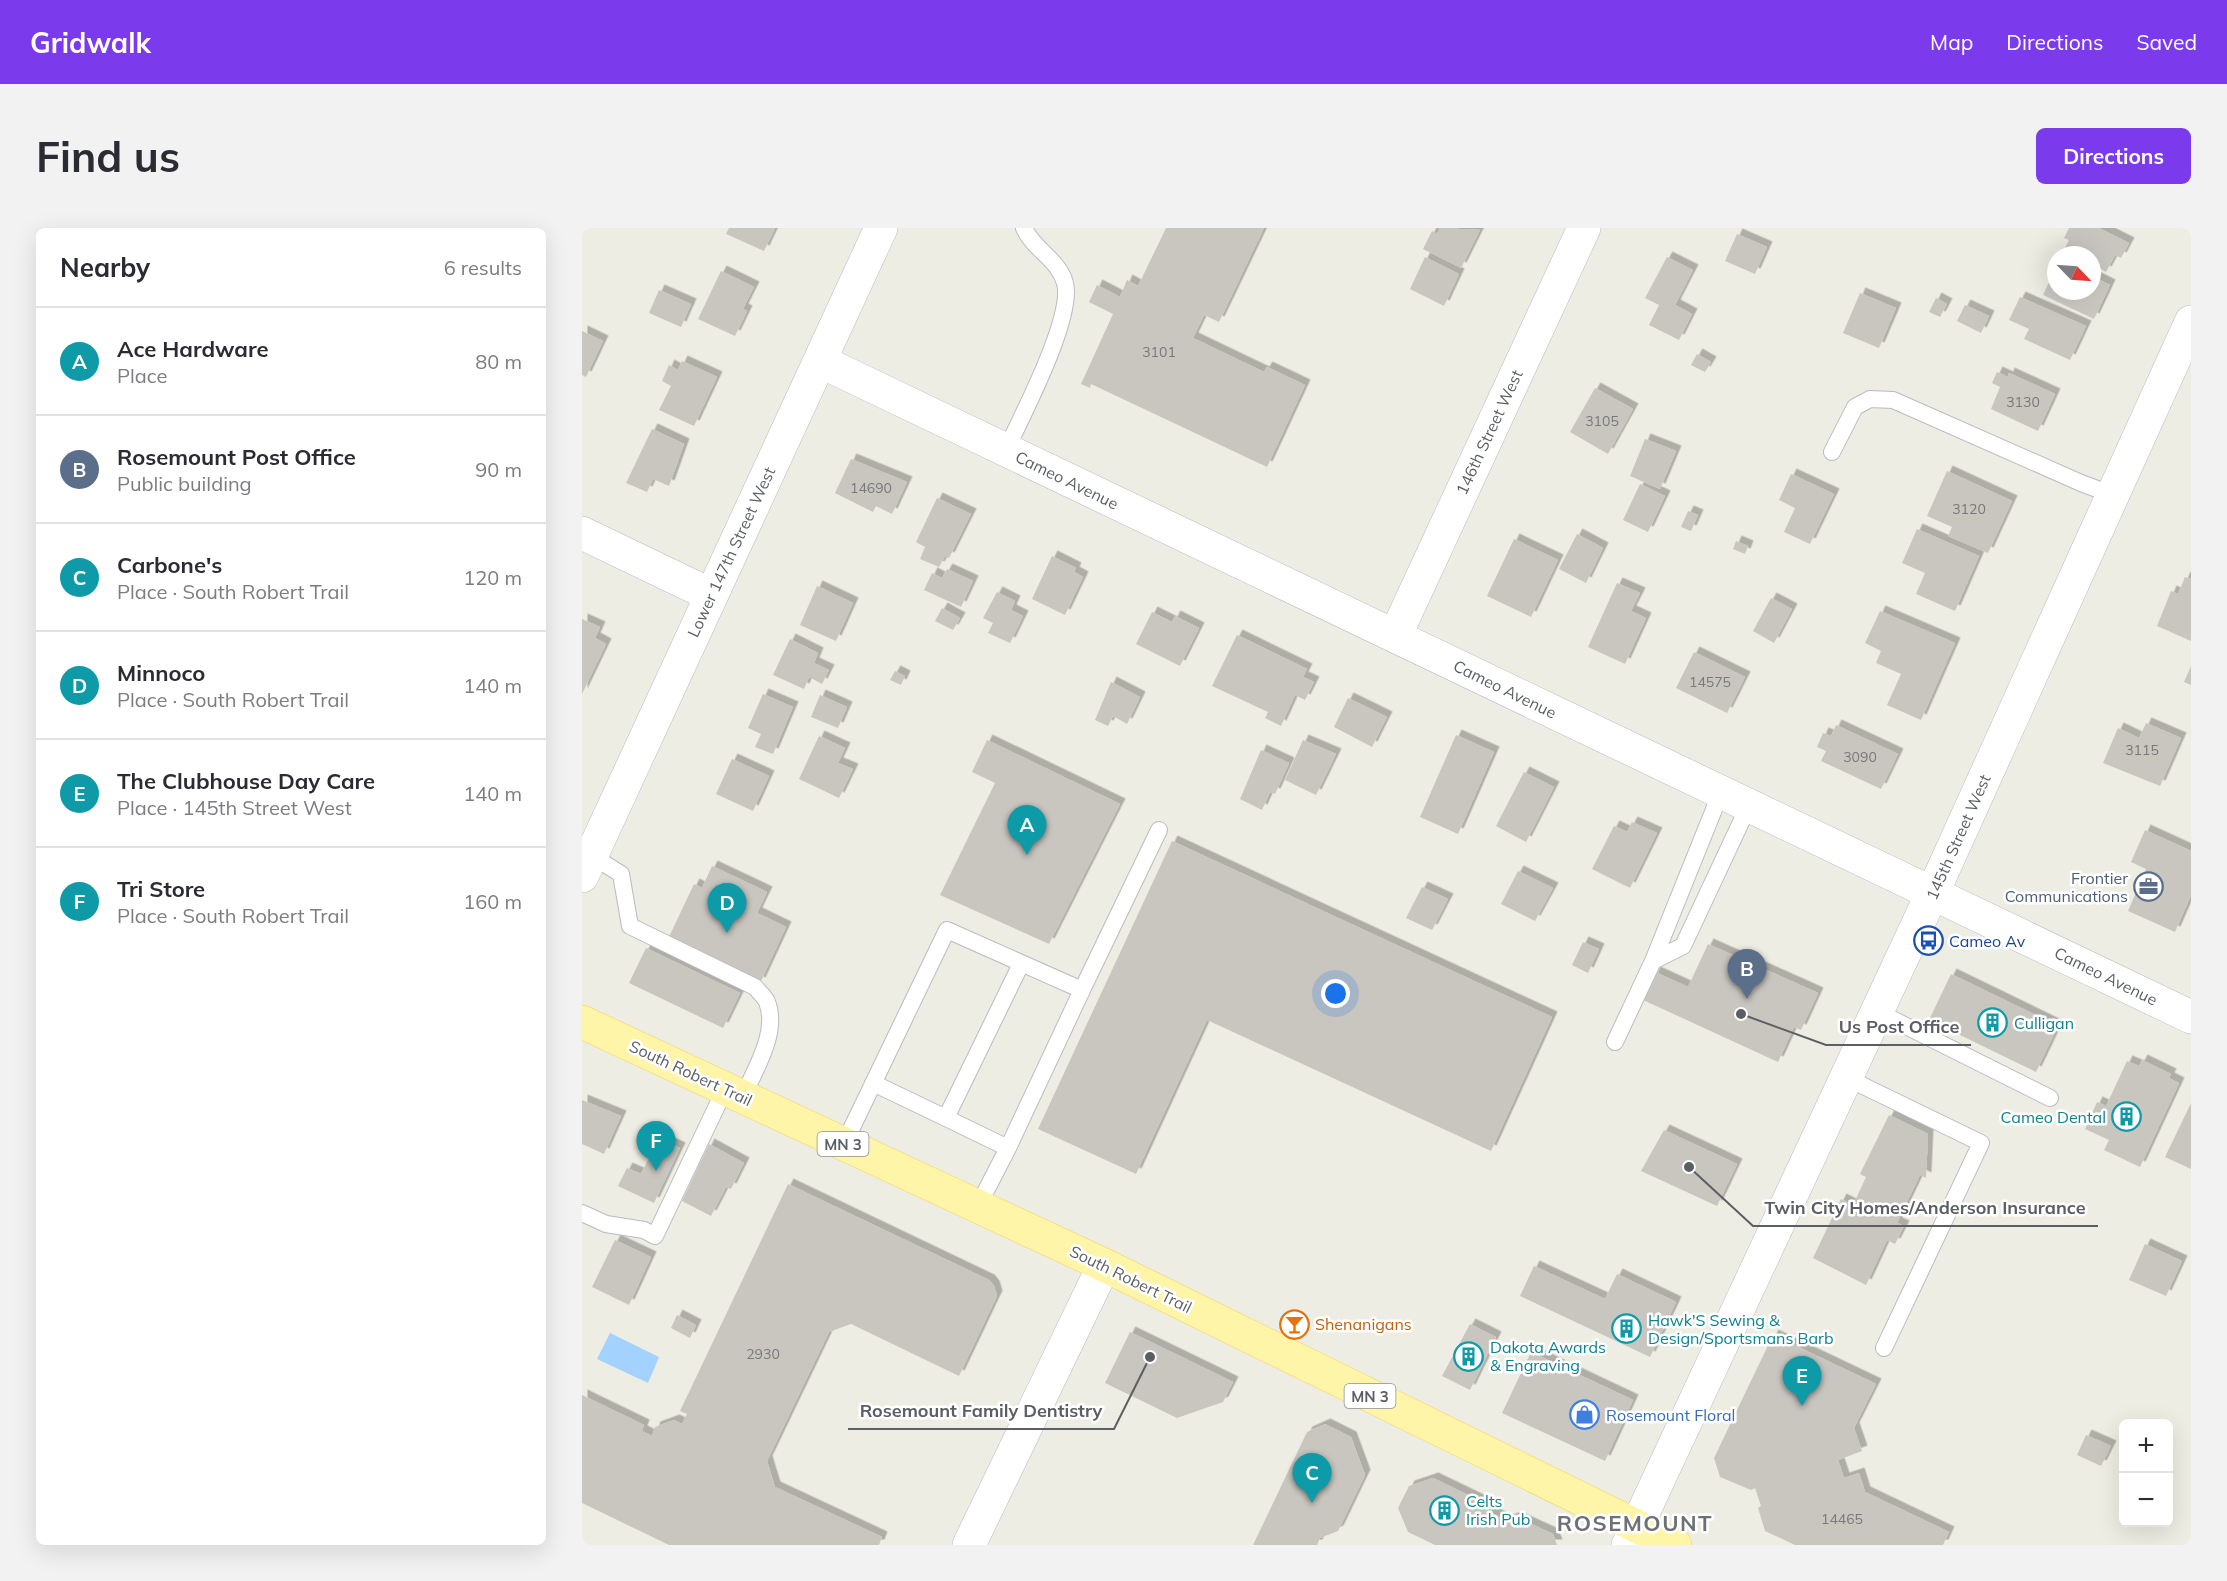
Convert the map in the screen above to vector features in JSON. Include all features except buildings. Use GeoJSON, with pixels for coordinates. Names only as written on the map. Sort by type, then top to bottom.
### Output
{"type":"FeatureCollection","features":[{"type":"Feature","properties":{"kind":"main road","name":"South Robert Trail"},"geometry":{"type":"LineString","coordinates":[[582,1022],[1104,1265],[1632,1536],[1675,1545]]}},
{"type":"Feature","properties":{"kind":"street","name":"Lower 147th Street West"},"geometry":{"type":"LineString","coordinates":[[587,866],[881,228]]}},
{"type":"Feature","properties":{"kind":"street","name":"146th Street West"},"geometry":{"type":"LineString","coordinates":[[1395,636],[1584,228]]}},
{"type":"Feature","properties":{"kind":"street","name":"145th Street West"},"geometry":{"type":"LineString","coordinates":[[1632,1536],[1933,893],[2191,322]]}},
{"type":"Feature","properties":{"kind":"street","name":"Cameo Avenue"},"geometry":{"type":"LineString","coordinates":[[820,361],[2191,1017]]}},
{"type":"Feature","properties":{"kind":"street"},"geometry":{"type":"LineString","coordinates":[[582,533],[711,595]]}},
{"type":"Feature","properties":{"kind":"street"},"geometry":{"type":"LineString","coordinates":[[969,1545],[1104,1265]]}},
{"type":"Feature","properties":{"kind":"lane"},"geometry":{"type":"LineString","coordinates":[[1006,450],[1056,339],[1066,299],[1065,284],[1060,272],[1028,237],[1024,228]]}},
{"type":"Feature","properties":{"kind":"lane"},"geometry":{"type":"LineString","coordinates":[[1832,452],[1855,408],[1870,399],[1893,400],[2080,483],[2113,495]]}},
{"type":"Feature","properties":{"kind":"lane"},"geometry":{"type":"LineString","coordinates":[[1615,1042],[1735,799]]}},
{"type":"Feature","properties":{"kind":"lane"},"geometry":{"type":"LineString","coordinates":[[1653,961],[1683,946],[1735,799]]}},
{"type":"Feature","properties":{"kind":"lane"},"geometry":{"type":"LineString","coordinates":[[978,1206],[1008,1148],[1159,830]]}},
{"type":"Feature","properties":{"kind":"lane"},"geometry":{"type":"LineString","coordinates":[[582,1213],[606,1224],[644,1230],[655,1236],[734,1093],[768,1037],[771,1017],[767,1000],[755,987],[630,926],[621,874],[587,866]]}},
{"type":"Feature","properties":{"kind":"lane"},"geometry":{"type":"LineString","coordinates":[[844,1144],[947,930],[1082,990]]}},
{"type":"Feature","properties":{"kind":"lane"},"geometry":{"type":"LineString","coordinates":[[946,1118],[1021,964]]}},
{"type":"Feature","properties":{"kind":"lane"},"geometry":{"type":"LineString","coordinates":[[1878,1012],[2050,1098]]}},
{"type":"Feature","properties":{"kind":"lane"},"geometry":{"type":"LineString","coordinates":[[1847,1078],[1981,1143],[1884,1348]]}},
{"type":"Feature","properties":{"kind":"lane"},"geometry":{"type":"LineString","coordinates":[[873,1083],[1008,1148]]}},
{"type":"Feature","properties":{"kind":"water"},"geometry":{"type":"Polygon","coordinates":[[[610,1333],[659,1357],[648,1383],[597,1359],[610,1333]]]}},
{"type":"Feature","properties":{"kind":"place","name":"Ace Hardware"},"geometry":{"type":"Point","coordinates":[1027,855]}},
{"type":"Feature","properties":{"kind":"place","name":"Frontier Communications"},"geometry":{"type":"Point","coordinates":[2149,887]}},
{"type":"Feature","properties":{"kind":"place","name":"Minnoco"},"geometry":{"type":"Point","coordinates":[727,933]}},
{"type":"Feature","properties":{"kind":"place","name":"Cameo Av"},"geometry":{"type":"Point","coordinates":[1928,941]}},
{"type":"Feature","properties":{"kind":"place","name":"Rosemount Post Office"},"geometry":{"type":"Point","coordinates":[1747,999]}},
{"type":"Feature","properties":{"kind":"place","name":"Us Post Office"},"geometry":{"type":"Point","coordinates":[1741,1014]}},
{"type":"Feature","properties":{"kind":"place","name":"Culligan"},"geometry":{"type":"Point","coordinates":[1993,1023]}},
{"type":"Feature","properties":{"kind":"place","name":"Cameo Dental"},"geometry":{"type":"Point","coordinates":[2127,1117]}},
{"type":"Feature","properties":{"kind":"place","name":"Twin City Homes/Anderson Insurance"},"geometry":{"type":"Point","coordinates":[1689,1167]}},
{"type":"Feature","properties":{"kind":"place","name":"Tri Store"},"geometry":{"type":"Point","coordinates":[656,1171]}},
{"type":"Feature","properties":{"kind":"place","name":"Shenanigans"},"geometry":{"type":"Point","coordinates":[1294,1324]}},
{"type":"Feature","properties":{"kind":"place","name":"Hawk'S Sewing & Design/Sportsmans Barb"},"geometry":{"type":"Point","coordinates":[1627,1329]}},
{"type":"Feature","properties":{"kind":"place","name":"Dakota Awards & Engraving"},"geometry":{"type":"Point","coordinates":[1469,1356]}},
{"type":"Feature","properties":{"kind":"place","name":"Rosemount Family Dentistry"},"geometry":{"type":"Point","coordinates":[1150,1357]}},
{"type":"Feature","properties":{"kind":"place","name":"The Clubhouse Day Care"},"geometry":{"type":"Point","coordinates":[1802,1406]}},
{"type":"Feature","properties":{"kind":"place","name":"Rosemount Floral"},"geometry":{"type":"Point","coordinates":[1585,1415]}},
{"type":"Feature","properties":{"kind":"place","name":"Carbone's"},"geometry":{"type":"Point","coordinates":[1312,1503]}},
{"type":"Feature","properties":{"kind":"place","name":"Celts Irish Pub"},"geometry":{"type":"Point","coordinates":[1445,1510]}},
{"type":"Feature","properties":{"kind":"district","name":"ROSEMOUNT"},"geometry":{"type":"Point","coordinates":[1635,1523]}}]}
